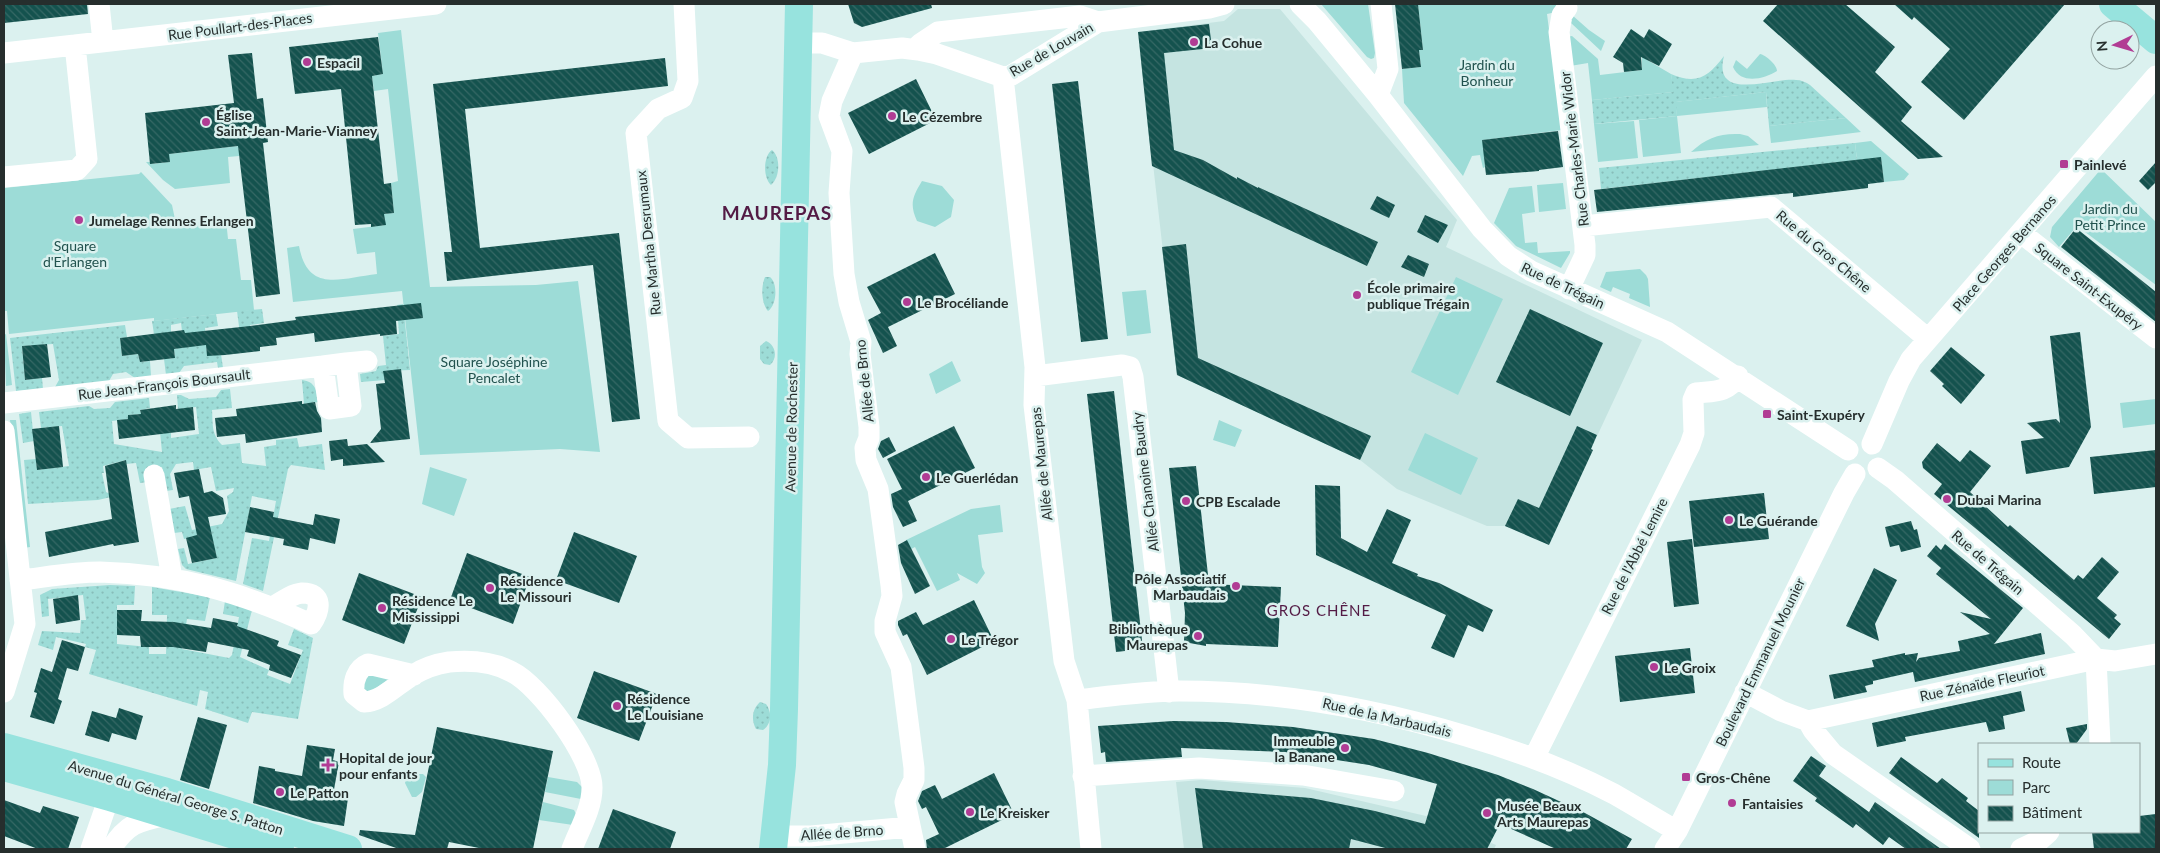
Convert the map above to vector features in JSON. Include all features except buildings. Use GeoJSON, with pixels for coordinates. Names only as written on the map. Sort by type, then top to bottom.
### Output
{"type":"FeatureCollection","features":[{"type":"Feature","properties":{"kind":"main road","name":"Avenue de Rochester"},"geometry":{"type":"LineString","coordinates":[[774,843],[782,765],[786,652],[799,4]]}},
{"type":"Feature","properties":{"kind":"main road"},"geometry":{"type":"LineString","coordinates":[[2113,4],[2156,40]]}},
{"type":"Feature","properties":{"kind":"main road","name":"Avenue du Général George S. Patton"},"geometry":{"type":"LineString","coordinates":[[4,747],[113,788],[167,816],[280,849]]}},
{"type":"Feature","properties":{"kind":"main road","name":"Avenue du Général George S. Patton"},"geometry":{"type":"LineString","coordinates":[[4,767],[113,788],[348,849]]}},
{"type":"Feature","properties":{"kind":"street"},"geometry":{"type":"LineString","coordinates":[[99,4],[103,42]]}},
{"type":"Feature","properties":{"kind":"street","name":"Rue Poullart-des-Places"},"geometry":{"type":"LineString","coordinates":[[4,53],[386,7],[436,4]]}},
{"type":"Feature","properties":{"kind":"street","name":"Rue Martha Desrumaux"},"geometry":{"type":"LineString","coordinates":[[684,4],[688,81],[682,98],[658,109],[636,133],[668,421],[688,438],[749,437]]}},
{"type":"Feature","properties":{"kind":"street","name":"Rue de Louvain"},"geometry":{"type":"LineString","coordinates":[[799,43],[822,43],[854,53],[902,48],[918,50],[1002,77],[1010,76],[1098,22],[1209,8],[1224,4]]}},
{"type":"Feature","properties":{"kind":"street","name":"Rue de Trégain"},"geometry":{"type":"LineString","coordinates":[[1300,4],[1317,21],[1378,95],[1497,247],[1518,264],[1569,289],[1667,332],[1738,376],[1848,450]]}},
{"type":"Feature","properties":{"kind":"street"},"geometry":{"type":"LineString","coordinates":[[1378,95],[1388,69],[1381,4]]}},
{"type":"Feature","properties":{"kind":"street","name":"Rue Charles-Marie Widor"},"geometry":{"type":"LineString","coordinates":[[1567,8],[1562,15],[1560,32],[1583,226],[1584,254],[1569,289]]}},
{"type":"Feature","properties":{"kind":"street","name":"Rue de Louvain"},"geometry":{"type":"LineString","coordinates":[[918,50],[920,44],[938,32],[1080,16],[1098,22]]}},
{"type":"Feature","properties":{"kind":"street"},"geometry":{"type":"LineString","coordinates":[[4,177],[77,170],[87,160],[75,45]]}},
{"type":"Feature","properties":{"kind":"street","name":"Allée de Brno"},"geometry":{"type":"LineString","coordinates":[[854,53],[832,101],[829,116],[842,151],[839,192],[844,274],[849,302],[861,342],[860,354],[869,427],[865,448],[866,460],[878,489],[891,585],[892,596],[885,620],[885,632],[901,667],[914,768],[914,780],[905,802],[915,849]]}},
{"type":"Feature","properties":{"kind":"street","name":"Place Georges Bernanos"},"geometry":{"type":"LineString","coordinates":[[1872,444],[1899,381],[1928,339],[2156,76]]}},
{"type":"Feature","properties":{"kind":"street","name":"Allée de Maurepas"},"geometry":{"type":"LineString","coordinates":[[1002,77],[1036,376],[1034,405],[1064,661],[1077,700],[1091,849]]}},
{"type":"Feature","properties":{"kind":"street","name":"Rue du Gros Chêne"},"geometry":{"type":"LineString","coordinates":[[1583,226],[1771,207],[1928,339]]}},
{"type":"Feature","properties":{"kind":"street","name":"Square Saint-Exupéry"},"geometry":{"type":"LineString","coordinates":[[2021,233],[2156,338]]}},
{"type":"Feature","properties":{"kind":"street","name":"Rue Jean-François Boursault"},"geometry":{"type":"LineString","coordinates":[[4,403],[367,361]]}},
{"type":"Feature","properties":{"kind":"street"},"geometry":{"type":"LineString","coordinates":[[324,366],[329,409],[351,406],[346,363]]}},
{"type":"Feature","properties":{"kind":"street","name":"Allée Chanoine Baudry"},"geometry":{"type":"LineString","coordinates":[[1036,376],[1122,365],[1130,367],[1133,378],[1169,692]]}},
{"type":"Feature","properties":{"kind":"street","name":"Rue de l'Abbé Lemire"},"geometry":{"type":"LineString","coordinates":[[1534,758],[1690,445],[1694,433],[1693,400],[1696,393],[1726,389],[1732,385],[1738,376]]}},
{"type":"Feature","properties":{"kind":"street"},"geometry":{"type":"LineString","coordinates":[[4,431],[24,624],[4,692]]}},
{"type":"Feature","properties":{"kind":"street"},"geometry":{"type":"LineString","coordinates":[[1862,441],[1872,444],[1880,454],[1878,468],[1866,476],[1855,474],[1851,471],[1846,460],[1848,450],[1852,445],[1862,441]]}},
{"type":"Feature","properties":{"kind":"street","name":"Rue de Trégain"},"geometry":{"type":"LineString","coordinates":[[1878,468],[1895,480],[2066,629],[2096,659]]}},
{"type":"Feature","properties":{"kind":"street","name":"Boulevard Emmanuel Mounier"},"geometry":{"type":"LineString","coordinates":[[1665,849],[1677,830],[1855,474]]}},
{"type":"Feature","properties":{"kind":"street"},"geometry":{"type":"LineString","coordinates":[[154,475],[172,578]]}},
{"type":"Feature","properties":{"kind":"street"},"geometry":{"type":"LineString","coordinates":[[20,580],[98,572],[172,578],[225,590],[273,607]]}},
{"type":"Feature","properties":{"kind":"street","name":"Rue Zénaïde Fleuriot"},"geometry":{"type":"LineString","coordinates":[[1808,721],[2096,659],[2115,661],[2156,654]]}},
{"type":"Feature","properties":{"kind":"street"},"geometry":{"type":"LineString","coordinates":[[2096,659],[2100,743]]}},
{"type":"Feature","properties":{"kind":"street"},"geometry":{"type":"LineString","coordinates":[[414,674],[430,666],[449,662],[477,662],[498,666],[513,672],[529,683],[543,698],[583,756],[589,768],[592,783],[592,797],[572,849]]}},
{"type":"Feature","properties":{"kind":"street","name":"Rue de la Marbaudais"},"geometry":{"type":"LineString","coordinates":[[1077,700],[1169,692],[1244,694],[1336,703],[1417,721],[1534,758],[1613,794],[1677,830]]}},
{"type":"Feature","properties":{"kind":"street"},"geometry":{"type":"LineString","coordinates":[[1745,692],[1781,711],[1808,721],[1833,754],[1970,849]]}},
{"type":"Feature","properties":{"kind":"street"},"geometry":{"type":"LineString","coordinates":[[1083,776],[1199,768],[1303,775],[1394,791]]}},
{"type":"Feature","properties":{"kind":"street"},"geometry":{"type":"LineString","coordinates":[[92,849],[113,788]]}},
{"type":"Feature","properties":{"kind":"street"},"geometry":{"type":"LineString","coordinates":[[111,849],[124,830],[139,820],[167,816]]}},
{"type":"Feature","properties":{"kind":"street","name":"Allée de Brno"},"geometry":{"type":"LineString","coordinates":[[774,843],[811,836],[910,826]]}},
{"type":"Feature","properties":{"kind":"street"},"geometry":{"type":"LineString","coordinates":[[2021,849],[2040,840],[2048,833]]}},
{"type":"Feature","properties":{"kind":"shaded area","name":"École primaire publique Trégain"},"geometry":{"type":"Polygon","coordinates":[[[1238,9],[1280,9],[1457,220],[1446,247],[1642,340],[1549,544],[1505,526],[1487,526],[1397,489],[1360,460],[1177,375],[1138,32],[1224,21],[1238,9]]]}},
{"type":"Feature","properties":{"kind":"shaded area"},"geometry":{"type":"Polygon","coordinates":[[[1201,780],[1305,788],[1426,816],[1496,845],[1494,849],[1184,849],[1176,782],[1201,780]]]}},
{"type":"Feature","properties":{"kind":"green space"},"geometry":{"type":"Polygon","coordinates":[[[1321,4],[1368,4],[1375,53],[1374,58],[1367,57],[1321,4]]]}},
{"type":"Feature","properties":{"kind":"green space","name":"Jardin du Bonheur"},"geometry":{"type":"Polygon","coordinates":[[[1418,4],[1560,4],[1556,12],[1547,14],[1562,130],[1483,140],[1485,167],[1483,168],[1480,155],[1472,156],[1463,176],[1404,103],[1402,69],[1421,67],[1419,50],[1423,50],[1418,4]]]}},
{"type":"Feature","properties":{"kind":"green space"},"geometry":{"type":"Polygon","coordinates":[[[1572,15],[1605,41],[1601,51],[1571,23],[1572,15]]]}},
{"type":"Feature","properties":{"kind":"green space","name":"Square Joséphine Pencalet"},"geometry":{"type":"Polygon","coordinates":[[[401,30],[430,287],[536,285],[578,281],[600,452],[560,449],[420,455],[402,291],[293,302],[287,248],[299,246],[303,261],[310,271],[318,277],[328,280],[377,274],[375,252],[357,254],[353,229],[385,225],[384,214],[394,213],[391,183],[398,181],[388,89],[374,91],[372,76],[383,74],[378,33],[401,30]]]}},
{"type":"Feature","properties":{"kind":"green space"},"geometry":{"type":"Polygon","coordinates":[[[1572,36],[1598,59],[1600,75],[1642,70],[1642,57],[1671,74],[1674,92],[1592,100],[1588,63],[1564,67],[1560,38],[1572,36]]]}},
{"type":"Feature","properties":{"kind":"green space"},"geometry":{"type":"Polygon","coordinates":[[[1760,54],[1771,61],[1777,71],[1753,79],[1741,76],[1733,67],[1736,60],[1747,69],[1760,54]]]}},
{"type":"Feature","properties":{"kind":"green space"},"geometry":{"type":"Polygon","coordinates":[[[1724,56],[1723,70],[1727,79],[1736,83],[1747,84],[1786,80],[1803,81],[1810,85],[1846,118],[1769,126],[1766,92],[1676,102],[1677,116],[1594,124],[1592,100],[1673,92],[1671,74],[1688,79],[1701,77],[1713,69],[1724,56]]]}},
{"type":"Feature","properties":{"kind":"green space"},"geometry":{"type":"Polygon","coordinates":[[[1766,92],[1767,107],[1677,116],[1675,102],[1766,92]]]}},
{"type":"Feature","properties":{"kind":"green space"},"geometry":{"type":"Polygon","coordinates":[[[1677,116],[1681,153],[1643,157],[1639,120],[1677,116]]]}},
{"type":"Feature","properties":{"kind":"green space"},"geometry":{"type":"Polygon","coordinates":[[[1846,118],[1861,132],[1771,143],[1769,126],[1846,118]]]}},
{"type":"Feature","properties":{"kind":"green space"},"geometry":{"type":"Polygon","coordinates":[[[1634,121],[1638,158],[1598,162],[1594,124],[1634,121]]]}},
{"type":"Feature","properties":{"kind":"green space"},"geometry":{"type":"Polygon","coordinates":[[[1726,134],[1748,136],[1759,145],[1691,152],[1702,143],[1714,137],[1726,134]]]}},
{"type":"Feature","properties":{"kind":"green space"},"geometry":{"type":"Polygon","coordinates":[[[1871,141],[1909,174],[1904,180],[1884,182],[1881,158],[1857,160],[1855,143],[1871,141]]]}},
{"type":"Feature","properties":{"kind":"green space"},"geometry":{"type":"Polygon","coordinates":[[[1855,143],[1857,160],[1601,189],[1599,168],[1855,143]]]}},
{"type":"Feature","properties":{"kind":"green space"},"geometry":{"type":"Polygon","coordinates":[[[239,146],[239,156],[228,157],[230,183],[175,189],[163,180],[146,162],[152,162],[152,164],[169,162],[169,154],[239,146]]]}},
{"type":"Feature","properties":{"kind":"green space"},"geometry":{"type":"Polygon","coordinates":[[[772,150],[777,157],[778,173],[771,185],[768,182],[765,167],[767,157],[772,150]]]}},
{"type":"Feature","properties":{"kind":"green space","name":"Jardin du Petit Prince"},"geometry":{"type":"Polygon","coordinates":[[[2101,169],[2156,222],[2156,285],[2077,226],[2059,247],[2050,237],[2052,227],[2101,169]]]}},
{"type":"Feature","properties":{"kind":"green space","name":"Square d'Erlangen"},"geometry":{"type":"Polygon","coordinates":[[[141,172],[172,205],[176,224],[226,220],[228,239],[236,239],[241,280],[251,280],[254,310],[154,321],[154,318],[9,334],[7,311],[4,311],[4,188],[139,174],[141,172]]]}},
{"type":"Feature","properties":{"kind":"green space"},"geometry":{"type":"Polygon","coordinates":[[[922,181],[942,186],[954,200],[951,217],[935,227],[917,221],[913,210],[913,200],[922,181]]]}},
{"type":"Feature","properties":{"kind":"green space"},"geometry":{"type":"Polygon","coordinates":[[[1563,183],[1566,209],[1539,212],[1537,185],[1563,183]]]}},
{"type":"Feature","properties":{"kind":"green space"},"geometry":{"type":"Polygon","coordinates":[[[1532,186],[1535,212],[1522,214],[1525,243],[1537,242],[1538,253],[1570,251],[1561,268],[1516,246],[1494,223],[1509,188],[1532,186]]]}},
{"type":"Feature","properties":{"kind":"green space"},"geometry":{"type":"Polygon","coordinates":[[[1640,269],[1648,279],[1650,307],[1629,298],[1630,294],[1613,287],[1611,292],[1600,287],[1606,272],[1640,269]]]}},
{"type":"Feature","properties":{"kind":"green space"},"geometry":{"type":"Polygon","coordinates":[[[765,277],[770,277],[773,280],[775,289],[775,299],[768,311],[762,294],[765,277]]]}},
{"type":"Feature","properties":{"kind":"green space"},"geometry":{"type":"Polygon","coordinates":[[[1456,277],[1503,299],[1458,395],[1411,372],[1456,277]]]}},
{"type":"Feature","properties":{"kind":"green space"},"geometry":{"type":"Polygon","coordinates":[[[1146,290],[1151,333],[1127,336],[1122,292],[1146,290]]]}},
{"type":"Feature","properties":{"kind":"green space"},"geometry":{"type":"Polygon","coordinates":[[[403,304],[410,370],[384,371],[385,380],[361,382],[360,374],[376,371],[378,366],[386,365],[383,336],[399,334],[397,305],[403,304]]]}},
{"type":"Feature","properties":{"kind":"green space"},"geometry":{"type":"Polygon","coordinates":[[[262,309],[264,323],[250,325],[251,333],[240,334],[237,311],[262,309]]]}},
{"type":"Feature","properties":{"kind":"green space"},"geometry":{"type":"Polygon","coordinates":[[[216,314],[218,326],[205,328],[207,355],[221,354],[223,368],[218,368],[217,362],[184,366],[179,373],[166,375],[164,359],[175,358],[174,349],[186,347],[184,331],[182,331],[181,323],[171,325],[171,332],[155,341],[152,321],[216,314]]]}},
{"type":"Feature","properties":{"kind":"green space"},"geometry":{"type":"Polygon","coordinates":[[[125,325],[127,337],[120,338],[122,356],[138,354],[140,362],[150,361],[151,376],[135,378],[126,372],[113,374],[109,381],[55,387],[59,380],[53,344],[22,346],[25,380],[42,378],[43,389],[16,391],[10,338],[125,325]]]}},
{"type":"Feature","properties":{"kind":"green space"},"geometry":{"type":"Polygon","coordinates":[[[6,334],[12,385],[6,386],[4,335],[6,334]]]}},
{"type":"Feature","properties":{"kind":"green space"},"geometry":{"type":"Polygon","coordinates":[[[766,341],[772,345],[775,352],[773,362],[770,365],[764,364],[760,359],[760,346],[766,341]]]}},
{"type":"Feature","properties":{"kind":"green space"},"geometry":{"type":"Polygon","coordinates":[[[952,361],[961,381],[936,394],[929,374],[952,361]]]}},
{"type":"Feature","properties":{"kind":"green space"},"geometry":{"type":"Polygon","coordinates":[[[302,380],[313,385],[319,402],[304,404],[302,380]]]}},
{"type":"Feature","properties":{"kind":"green space"},"geometry":{"type":"Polygon","coordinates":[[[230,389],[232,408],[212,410],[213,429],[218,441],[222,445],[240,443],[242,463],[266,466],[264,447],[276,445],[276,440],[297,438],[299,447],[322,444],[325,470],[291,465],[288,469],[263,591],[243,584],[252,538],[269,541],[276,501],[252,496],[236,581],[186,569],[182,565],[178,549],[184,548],[188,564],[217,558],[211,533],[184,539],[182,532],[174,533],[169,509],[185,506],[192,530],[222,524],[229,511],[227,496],[233,492],[234,488],[216,491],[211,467],[194,470],[193,462],[176,464],[170,474],[173,490],[166,491],[162,467],[145,469],[147,482],[140,483],[136,463],[126,464],[126,460],[103,466],[104,473],[102,473],[106,492],[111,497],[98,500],[28,504],[24,460],[36,459],[37,470],[69,466],[62,426],[41,428],[39,412],[89,406],[94,409],[110,408],[115,402],[149,398],[150,408],[140,410],[141,414],[128,415],[128,419],[112,421],[114,444],[162,452],[160,432],[171,432],[171,438],[199,434],[196,407],[178,409],[177,395],[189,399],[216,397],[221,390],[230,389]]]}},
{"type":"Feature","properties":{"kind":"green space"},"geometry":{"type":"Polygon","coordinates":[[[2156,399],[2156,424],[2123,428],[2120,403],[2156,399]]]}},
{"type":"Feature","properties":{"kind":"green space"},"geometry":{"type":"Polygon","coordinates":[[[31,412],[34,441],[23,443],[19,414],[31,412]]]}},
{"type":"Feature","properties":{"kind":"green space"},"geometry":{"type":"Polygon","coordinates":[[[10,420],[16,420],[30,547],[24,548],[10,420]]]}},
{"type":"Feature","properties":{"kind":"green space"},"geometry":{"type":"Polygon","coordinates":[[[1219,420],[1242,430],[1235,447],[1213,440],[1219,420]]]}},
{"type":"Feature","properties":{"kind":"green space"},"geometry":{"type":"Polygon","coordinates":[[[1425,433],[1478,458],[1461,495],[1408,470],[1425,433]]]}},
{"type":"Feature","properties":{"kind":"green space"},"geometry":{"type":"Polygon","coordinates":[[[430,467],[467,479],[454,516],[422,504],[430,467]]]}},
{"type":"Feature","properties":{"kind":"green space"},"geometry":{"type":"Polygon","coordinates":[[[1000,505],[1003,532],[978,535],[982,567],[985,573],[977,584],[957,573],[960,580],[937,591],[915,547],[911,549],[906,540],[971,509],[1000,505]]]}},
{"type":"Feature","properties":{"kind":"green space"},"geometry":{"type":"Polygon","coordinates":[[[110,585],[135,586],[134,605],[117,605],[117,644],[149,647],[149,654],[166,654],[167,615],[152,615],[152,587],[210,597],[205,621],[187,619],[182,649],[229,658],[232,655],[239,617],[223,614],[225,601],[252,610],[240,657],[269,670],[267,675],[290,684],[303,650],[288,645],[294,629],[313,638],[298,719],[252,712],[248,723],[205,709],[208,692],[200,690],[197,706],[89,674],[96,650],[85,647],[86,644],[56,637],[53,650],[38,645],[42,631],[80,633],[81,620],[86,620],[83,595],[48,599],[49,616],[42,617],[40,595],[52,589],[110,585]]]}},
{"type":"Feature","properties":{"kind":"green space"},"geometry":{"type":"Polygon","coordinates":[[[366,675],[393,676],[366,695],[361,683],[366,675]]]}},
{"type":"Feature","properties":{"kind":"green space"},"geometry":{"type":"Polygon","coordinates":[[[760,702],[766,704],[770,714],[768,725],[763,730],[756,729],[753,718],[755,708],[760,702]]]}},
{"type":"Feature","properties":{"kind":"green space"},"geometry":{"type":"Polygon","coordinates":[[[407,774],[423,774],[426,777],[422,792],[416,797],[412,797],[405,783],[407,774]]]}},
{"type":"Feature","properties":{"kind":"green space"},"geometry":{"type":"Polygon","coordinates":[[[548,777],[577,782],[586,791],[581,799],[545,792],[548,777]]]}},
{"type":"Feature","properties":{"kind":"green space"},"geometry":{"type":"Polygon","coordinates":[[[543,802],[574,810],[577,816],[573,825],[539,820],[543,802]]]}},
{"type":"Feature","properties":{"kind":"place","name":"La Cohue"},"geometry":{"type":"Point","coordinates":[1194,42]}},
{"type":"Feature","properties":{"kind":"place","name":"Espacil"},"geometry":{"type":"Point","coordinates":[307,62]}},
{"type":"Feature","properties":{"kind":"place","name":"Le Cézembre"},"geometry":{"type":"Point","coordinates":[892,116]}},
{"type":"Feature","properties":{"kind":"place","name":"Église Saint-Jean-Marie-Vianney"},"geometry":{"type":"Point","coordinates":[206,122]}},
{"type":"Feature","properties":{"kind":"place","name":"Painlevé"},"geometry":{"type":"Point","coordinates":[2064,164]}},
{"type":"Feature","properties":{"kind":"place","name":"Jumelage Rennes Erlangen"},"geometry":{"type":"Point","coordinates":[79,220]}},
{"type":"Feature","properties":{"kind":"place","name":"École primaire publique Trégain"},"geometry":{"type":"Point","coordinates":[1357,295]}},
{"type":"Feature","properties":{"kind":"place","name":"Le Brocéliande"},"geometry":{"type":"Point","coordinates":[907,302]}},
{"type":"Feature","properties":{"kind":"place","name":"Saint-Exupéry"},"geometry":{"type":"Point","coordinates":[1767,414]}},
{"type":"Feature","properties":{"kind":"place","name":"Le Guerlédan"},"geometry":{"type":"Point","coordinates":[926,477]}},
{"type":"Feature","properties":{"kind":"place","name":"Dubai Marina"},"geometry":{"type":"Point","coordinates":[1947,499]}},
{"type":"Feature","properties":{"kind":"place","name":"CPB Escalade"},"geometry":{"type":"Point","coordinates":[1186,501]}},
{"type":"Feature","properties":{"kind":"place","name":"Le Guérande"},"geometry":{"type":"Point","coordinates":[1729,520]}},
{"type":"Feature","properties":{"kind":"place","name":"Pôle Associatif Marbaudais"},"geometry":{"type":"Point","coordinates":[1236,586]}},
{"type":"Feature","properties":{"kind":"place","name":"Résidence Le Missouri"},"geometry":{"type":"Point","coordinates":[490,588]}},
{"type":"Feature","properties":{"kind":"place","name":"Résidence Le Mississippi"},"geometry":{"type":"Point","coordinates":[382,608]}},
{"type":"Feature","properties":{"kind":"place","name":"Bibliothèque Maurepas"},"geometry":{"type":"Point","coordinates":[1198,636]}},
{"type":"Feature","properties":{"kind":"place","name":"Le Trégor"},"geometry":{"type":"Point","coordinates":[951,639]}},
{"type":"Feature","properties":{"kind":"place","name":"Le Groix"},"geometry":{"type":"Point","coordinates":[1654,667]}},
{"type":"Feature","properties":{"kind":"place","name":"Résidence Le Louisiane"},"geometry":{"type":"Point","coordinates":[617,706]}},
{"type":"Feature","properties":{"kind":"place","name":"Immeuble la Banane"},"geometry":{"type":"Point","coordinates":[1345,748]}},
{"type":"Feature","properties":{"kind":"place","name":"Hopital de jour pour enfants"},"geometry":{"type":"Point","coordinates":[328,765]}},
{"type":"Feature","properties":{"kind":"place","name":"Gros-Chêne"},"geometry":{"type":"Point","coordinates":[1686,777]}},
{"type":"Feature","properties":{"kind":"place","name":"Le Patton"},"geometry":{"type":"Point","coordinates":[280,792]}},
{"type":"Feature","properties":{"kind":"place","name":"Fantaisies"},"geometry":{"type":"Point","coordinates":[1732,803]}},
{"type":"Feature","properties":{"kind":"place","name":"Le Kreisker"},"geometry":{"type":"Point","coordinates":[970,812]}},
{"type":"Feature","properties":{"kind":"place","name":"Musée Beaux Arts Maurepas"},"geometry":{"type":"Point","coordinates":[1487,813]}},
{"type":"Feature","properties":{"kind":"district","name":"MAUREPAS"},"geometry":{"type":"Point","coordinates":[777,212]}},
{"type":"Feature","properties":{"kind":"district","name":"GROS CHÊNE"},"geometry":{"type":"Point","coordinates":[1319,610]}}]}
